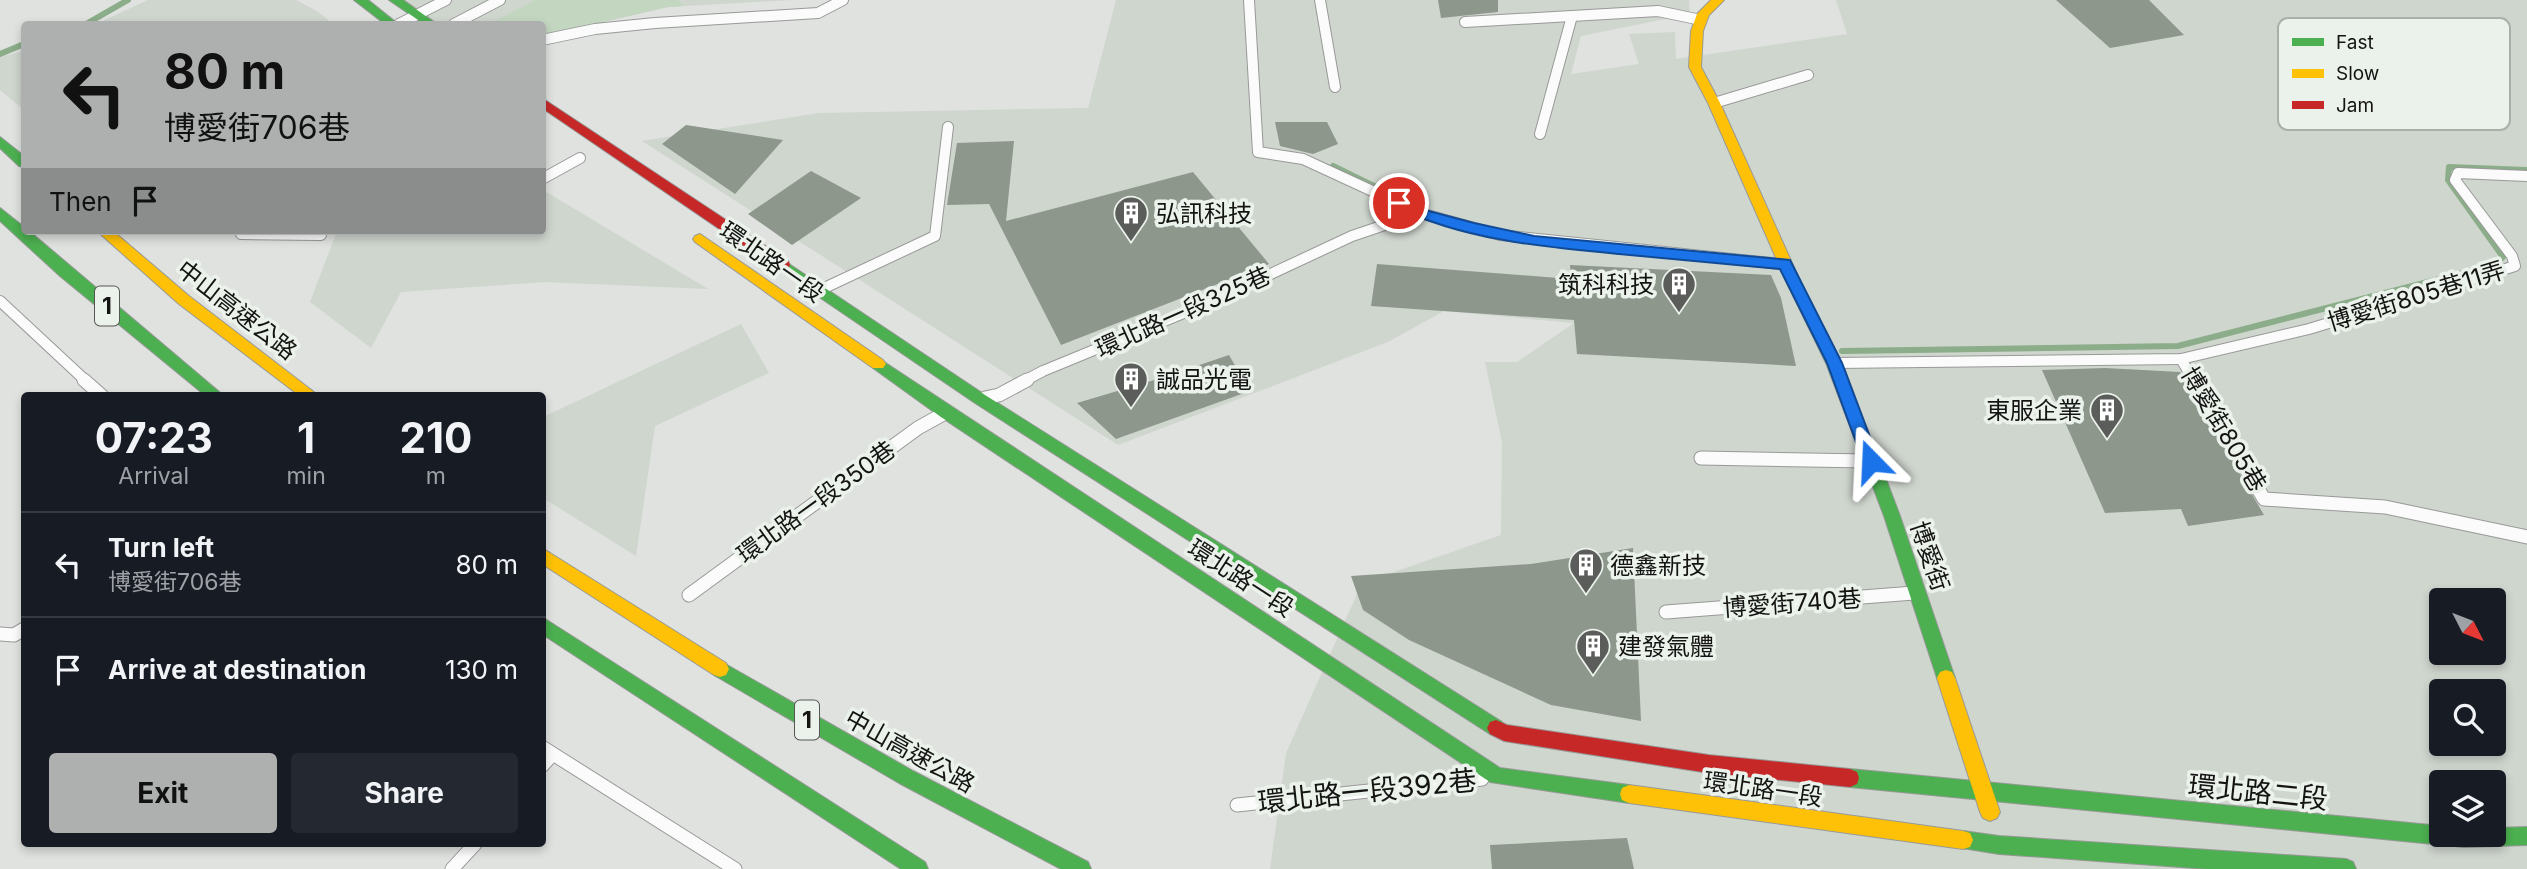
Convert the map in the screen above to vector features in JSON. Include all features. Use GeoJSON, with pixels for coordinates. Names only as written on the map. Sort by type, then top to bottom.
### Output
{"type":"FeatureCollection","features":[{"type":"Feature","properties":{"kind":"main road"},"geometry":{"type":"LineString","coordinates":[[360,0],[389,21]]}},
{"type":"Feature","properties":{"kind":"main road"},"geometry":{"type":"LineString","coordinates":[[395,0],[425,21]]}},
{"type":"Feature","properties":{"kind":"main road"},"geometry":{"type":"LineString","coordinates":[[1701,20],[1718,0]]}},
{"type":"Feature","properties":{"kind":"main road","name":"博愛街"},"geometry":{"type":"LineString","coordinates":[[1701,20],[1697,30],[1695,67],[1714,103],[1785,264],[1834,363],[1918,593],[2001,851]]}},
{"type":"Feature","properties":{"kind":"main road","name":"環北路一段"},"geometry":{"type":"LineString","coordinates":[[546,105],[820,290],[963,406],[1497,776],[2001,851]]}},
{"type":"Feature","properties":{"kind":"main road"},"geometry":{"type":"LineString","coordinates":[[0,141],[21,160]]}},
{"type":"Feature","properties":{"kind":"main road"},"geometry":{"type":"LineString","coordinates":[[561,145],[585,162]]}},
{"type":"Feature","properties":{"kind":"main road","name":"1"},"geometry":{"type":"LineString","coordinates":[[0,213],[21,232]]}},
{"type":"Feature","properties":{"kind":"main road","name":"環北路一段"},"geometry":{"type":"LineString","coordinates":[[687,230],[963,406],[1504,733],[1709,764],[1984,792]]}},
{"type":"Feature","properties":{"kind":"main road","name":"1"},"geometry":{"type":"LineString","coordinates":[[24,235],[65,272],[212,392]]}},
{"type":"Feature","properties":{"kind":"main road","name":"中山高速公路"},"geometry":{"type":"LineString","coordinates":[[109,235],[184,300],[307,392]]}},
{"type":"Feature","properties":{"kind":"main road","name":"中山高速公路"},"geometry":{"type":"LineString","coordinates":[[546,558],[668,638],[882,764],[1082,869]]}},
{"type":"Feature","properties":{"kind":"main road"},"geometry":{"type":"LineString","coordinates":[[546,627],[918,869]]}},
{"type":"Feature","properties":{"kind":"main road","name":"環北路二段"},"geometry":{"type":"LineString","coordinates":[[1984,792],[2464,838],[2527,836]]}},
{"type":"Feature","properties":{"kind":"main road"},"geometry":{"type":"LineString","coordinates":[[2001,851],[2346,869]]}},
{"type":"Feature","properties":{"kind":"lane"},"geometry":{"type":"LineString","coordinates":[[405,21],[446,0]]}},
{"type":"Feature","properties":{"kind":"lane"},"geometry":{"type":"LineString","coordinates":[[460,21],[500,0]]}},
{"type":"Feature","properties":{"kind":"lane"},"geometry":{"type":"LineString","coordinates":[[546,39],[595,29],[655,23],[817,13],[843,0]]}},
{"type":"Feature","properties":{"kind":"lane"},"geometry":{"type":"LineString","coordinates":[[1249,0],[1258,152],[1303,159],[1420,213],[1500,236],[1785,264]]}},
{"type":"Feature","properties":{"kind":"lane"},"geometry":{"type":"LineString","coordinates":[[1320,0],[1335,88]]}},
{"type":"Feature","properties":{"kind":"lane"},"geometry":{"type":"LineString","coordinates":[[1465,22],[1658,11],[1701,20]]}},
{"type":"Feature","properties":{"kind":"lane"},"geometry":{"type":"LineString","coordinates":[[1540,134],[1572,16]]}},
{"type":"Feature","properties":{"kind":"lane"},"geometry":{"type":"LineString","coordinates":[[1714,103],[1808,75]]}},
{"type":"Feature","properties":{"kind":"lane"},"geometry":{"type":"LineString","coordinates":[[820,290],[935,236],[948,127]]}},
{"type":"Feature","properties":{"kind":"lane"},"geometry":{"type":"LineString","coordinates":[[546,177],[585,162]]}},
{"type":"Feature","properties":{"kind":"lane","name":"博愛街805巷11弄"},"geometry":{"type":"LineString","coordinates":[[2181,359],[2309,329],[2515,266],[2512,256],[2455,180],[2458,173],[2527,176]]}},
{"type":"Feature","properties":{"kind":"lane","name":"環北路一段325巷"},"geometry":{"type":"LineString","coordinates":[[963,406],[999,395],[1043,371],[1213,301],[1361,232],[1420,213]]}},
{"type":"Feature","properties":{"kind":"lane"},"geometry":{"type":"LineString","coordinates":[[0,300],[98,392]]}},
{"type":"Feature","properties":{"kind":"lane","name":"博愛街805巷"},"geometry":{"type":"LineString","coordinates":[[1834,363],[2181,359],[2264,499],[2385,507],[2527,537]]}},
{"type":"Feature","properties":{"kind":"lane","name":"環北路一段350巷"},"geometry":{"type":"LineString","coordinates":[[688,595],[918,428],[963,406]]}},
{"type":"Feature","properties":{"kind":"lane"},"geometry":{"type":"LineString","coordinates":[[1701,458],[1871,461]]}},
{"type":"Feature","properties":{"kind":"lane","name":"博愛街740巷"},"geometry":{"type":"LineString","coordinates":[[1666,612],[1918,593]]}},
{"type":"Feature","properties":{"kind":"lane"},"geometry":{"type":"LineString","coordinates":[[0,635],[14,635],[21,631]]}},
{"type":"Feature","properties":{"kind":"lane"},"geometry":{"type":"LineString","coordinates":[[546,756],[735,869]]}},
{"type":"Feature","properties":{"kind":"lane","name":"環北路一段392巷"},"geometry":{"type":"LineString","coordinates":[[1237,805],[1497,776]]}},
{"type":"Feature","properties":{"kind":"lane"},"geometry":{"type":"LineString","coordinates":[[452,869],[472,847]]}},
{"type":"Feature","properties":{"kind":"shaded area"},"geometry":{"type":"Polygon","coordinates":[[[148,0],[296,0],[329,21],[102,21],[148,0]]]}},
{"type":"Feature","properties":{"kind":"shaded area"},"geometry":{"type":"Polygon","coordinates":[[[403,0],[792,0],[668,7],[546,35],[546,21],[432,21],[403,0]]]}},
{"type":"Feature","properties":{"kind":"shaded area"},"geometry":{"type":"Polygon","coordinates":[[[1116,0],[1689,0],[1690,14],[1581,36],[1571,74],[1639,64],[1629,34],[1675,32],[1676,59],[1847,34],[1836,0],[2527,0],[2527,869],[1270,869],[1286,753],[1362,583],[1501,535],[1502,442],[1485,362],[1517,362],[1574,323],[1444,311],[1388,342],[1118,445],[642,141],[819,113],[1088,108],[1116,0]]]}},
{"type":"Feature","properties":{"kind":"shaded area"},"geometry":{"type":"Polygon","coordinates":[[[21,52],[21,108],[0,90],[0,57],[21,52]]]}},
{"type":"Feature","properties":{"kind":"shaded area"},"geometry":{"type":"Polygon","coordinates":[[[546,192],[708,289],[545,282],[401,292],[371,348],[310,302],[335,235],[546,235],[546,192]]]}},
{"type":"Feature","properties":{"kind":"shaded area"},"geometry":{"type":"Polygon","coordinates":[[[741,324],[769,373],[655,426],[636,556],[546,500],[546,416],[741,324]]]}},
{"type":"Feature","properties":{"kind":"green space"},"geometry":{"type":"Polygon","coordinates":[[[536,0],[678,0],[683,6],[668,7],[546,35],[546,21],[495,21],[536,0]]]}},
{"type":"Feature","properties":{"kind":"building"},"geometry":{"type":"Polygon","coordinates":[[[1438,0],[1498,0],[1498,12],[1441,18],[1438,0]]]}},
{"type":"Feature","properties":{"kind":"building"},"geometry":{"type":"Polygon","coordinates":[[[2056,0],[2149,0],[2184,35],[2110,48],[2056,0]]]}},
{"type":"Feature","properties":{"kind":"building"},"geometry":{"type":"Polygon","coordinates":[[[1275,122],[1327,122],[1338,144],[1313,154],[1280,146],[1275,122]]]}},
{"type":"Feature","properties":{"kind":"building"},"geometry":{"type":"Polygon","coordinates":[[[686,125],[783,140],[735,194],[662,144],[686,125]]]}},
{"type":"Feature","properties":{"kind":"building","name":"弘訊科技"},"geometry":{"type":"Polygon","coordinates":[[[1014,141],[1006,221],[1193,172],[1269,264],[1061,345],[989,204],[947,205],[957,143],[1014,141]]]}},
{"type":"Feature","properties":{"kind":"building"},"geometry":{"type":"Polygon","coordinates":[[[811,171],[861,198],[792,245],[748,214],[811,171]]]}},
{"type":"Feature","properties":{"kind":"building","name":"筑科科技"},"geometry":{"type":"Polygon","coordinates":[[[1377,264],[1571,279],[1570,265],[1771,275],[1781,298],[1796,366],[1577,354],[1574,320],[1371,306],[1377,264]]]}},
{"type":"Feature","properties":{"kind":"building"},"geometry":{"type":"Polygon","coordinates":[[[1229,355],[1250,391],[1116,439],[1077,403],[1161,378],[1229,355]]]}},
{"type":"Feature","properties":{"kind":"building"},"geometry":{"type":"Polygon","coordinates":[[[2105,368],[2180,372],[2264,515],[2188,526],[2181,509],[2105,513],[2042,370],[2105,368]]]}},
{"type":"Feature","properties":{"kind":"building"},"geometry":{"type":"Polygon","coordinates":[[[1633,548],[1641,721],[1551,705],[1409,640],[1363,610],[1351,576],[1531,564],[1633,548]]]}},
{"type":"Feature","properties":{"kind":"building"},"geometry":{"type":"Polygon","coordinates":[[[1627,838],[1634,869],[1492,869],[1490,845],[1627,838]]]}},
{"type":"Feature","properties":{"kind":"waterway"},"geometry":{"type":"LineString","coordinates":[[91,21],[128,0]]}},
{"type":"Feature","properties":{"kind":"waterway"},"geometry":{"type":"LineString","coordinates":[[0,54],[21,45]]}},
{"type":"Feature","properties":{"kind":"waterway"},"geometry":{"type":"LineString","coordinates":[[1333,166],[1380,189]]}},
{"type":"Feature","properties":{"kind":"waterway"},"geometry":{"type":"LineString","coordinates":[[1842,351],[2178,346],[2494,265],[2503,257],[2448,180],[2449,167],[2527,170]]}},
{"type":"Feature","properties":{"kind":"traffic: fast"},"geometry":{"type":"LineString","coordinates":[[360,0],[388,21]]}},
{"type":"Feature","properties":{"kind":"traffic: fast"},"geometry":{"type":"LineString","coordinates":[[395,0],[426,21]]}},
{"type":"Feature","properties":{"kind":"traffic: fast"},"geometry":{"type":"LineString","coordinates":[[0,141],[21,160]]}},
{"type":"Feature","properties":{"kind":"traffic: fast"},"geometry":{"type":"LineString","coordinates":[[0,213],[21,232]]}},
{"type":"Feature","properties":{"kind":"traffic: fast"},"geometry":{"type":"LineString","coordinates":[[24,235],[65,272],[212,392]]}},
{"type":"Feature","properties":{"kind":"traffic: fast"},"geometry":{"type":"LineString","coordinates":[[783,265],[980,399],[1496,728]]}},
{"type":"Feature","properties":{"kind":"traffic: fast"},"geometry":{"type":"LineString","coordinates":[[1794,283],[1834,363],[1892,516],[1946,678]]}},
{"type":"Feature","properties":{"kind":"traffic: fast"},"geometry":{"type":"LineString","coordinates":[[878,364],[947,413],[1497,776],[1629,794]]}},
{"type":"Feature","properties":{"kind":"traffic: fast"},"geometry":{"type":"LineString","coordinates":[[546,627],[918,869]]}},
{"type":"Feature","properties":{"kind":"traffic: fast"},"geometry":{"type":"LineString","coordinates":[[720,669],[906,777],[1081,869]]}},
{"type":"Feature","properties":{"kind":"traffic: fast"},"geometry":{"type":"LineString","coordinates":[[1850,778],[2464,838],[2527,836]]}},
{"type":"Feature","properties":{"kind":"traffic: fast"},"geometry":{"type":"LineString","coordinates":[[1963,840],[1999,845],[2346,869]]}},
{"type":"Feature","properties":{"kind":"traffic: slow"},"geometry":{"type":"LineString","coordinates":[[1718,0],[1703,14],[1697,31],[1695,67],[1714,103],[1794,283]]}},
{"type":"Feature","properties":{"kind":"traffic: slow"},"geometry":{"type":"LineString","coordinates":[[109,235],[184,300],[307,392]]}},
{"type":"Feature","properties":{"kind":"traffic: slow"},"geometry":{"type":"LineString","coordinates":[[700,239],[878,364]]}},
{"type":"Feature","properties":{"kind":"traffic: slow"},"geometry":{"type":"LineString","coordinates":[[546,558],[720,669]]}},
{"type":"Feature","properties":{"kind":"traffic: slow"},"geometry":{"type":"LineString","coordinates":[[1946,678],[1990,812]]}},
{"type":"Feature","properties":{"kind":"traffic: slow"},"geometry":{"type":"LineString","coordinates":[[1629,794],[1963,840]]}},
{"type":"Feature","properties":{"kind":"traffic: jam"},"geometry":{"type":"LineString","coordinates":[[546,105],[783,265]]}},
{"type":"Feature","properties":{"kind":"traffic: jam"},"geometry":{"type":"LineString","coordinates":[[1496,728],[1504,733],[1709,764],[1850,778]]}},
{"type":"Feature","properties":{"kind":"place","name":"弘訊科技"},"geometry":{"type":"Point","coordinates":[1131,243]}},
{"type":"Feature","properties":{"kind":"place","name":"筑科科技"},"geometry":{"type":"Point","coordinates":[1679,314]}},
{"type":"Feature","properties":{"kind":"place","name":"誠品光電"},"geometry":{"type":"Point","coordinates":[1131,409]}},
{"type":"Feature","properties":{"kind":"place","name":"東服企業"},"geometry":{"type":"Point","coordinates":[2107,440]}},
{"type":"Feature","properties":{"kind":"place","name":"德鑫新技"},"geometry":{"type":"Point","coordinates":[1586,595]}},
{"type":"Feature","properties":{"kind":"place","name":"建發氣體"},"geometry":{"type":"Point","coordinates":[1593,676]}},
{"type":"Feature","properties":{"kind":"route"},"geometry":{"type":"LineString","coordinates":[[1399,203],[1420,213],[1500,236],[1785,264],[1834,363],[1871,461]]}}]}
